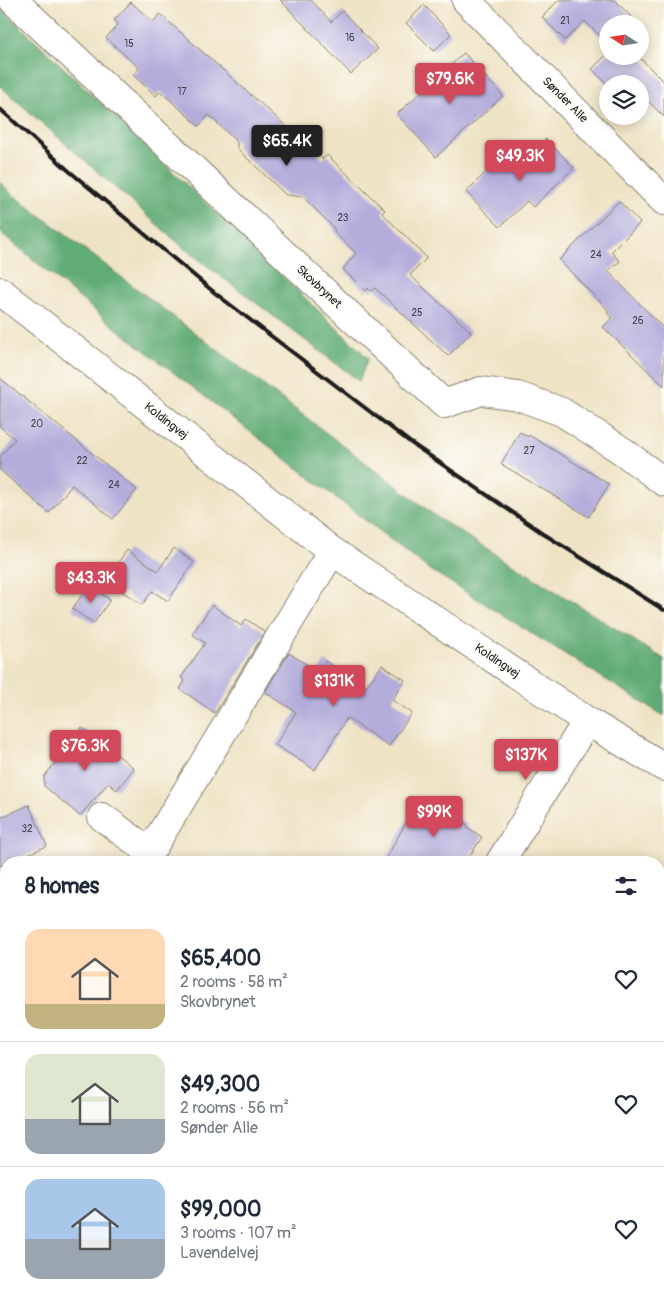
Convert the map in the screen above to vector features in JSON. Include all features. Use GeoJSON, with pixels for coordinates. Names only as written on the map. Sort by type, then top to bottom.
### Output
{"type":"FeatureCollection","features":[{"type":"Feature","properties":{"kind":"street","name":"Skovbrynet"},"geometry":{"type":"LineString","coordinates":[[13,0],[444,404],[481,391],[518,396],[562,412],[664,482]]}},
{"type":"Feature","properties":{"kind":"street","name":"Sønder Alle"},"geometry":{"type":"LineString","coordinates":[[466,0],[664,201]]}},
{"type":"Feature","properties":{"kind":"street","name":"Koldingvej"},"geometry":{"type":"LineString","coordinates":[[0,291],[332,551],[587,721],[664,767]]}},
{"type":"Feature","properties":{"kind":"street"},"geometry":{"type":"LineString","coordinates":[[102,817],[150,852],[332,551]]}},
{"type":"Feature","properties":{"kind":"street"},"geometry":{"type":"LineString","coordinates":[[504,856],[587,721]]}},
{"type":"Feature","properties":{"kind":"green space"},"geometry":{"type":"Polygon","coordinates":[[[0,7],[368,358],[359,381],[185,249],[0,86],[0,7]]]}},
{"type":"Feature","properties":{"kind":"green space"},"geometry":{"type":"Polygon","coordinates":[[[0,182],[12,194],[441,520],[664,659],[664,716],[426,567],[117,329],[0,232],[0,182]]]}},
{"type":"Feature","properties":{"kind":"building"},"geometry":{"type":"Polygon","coordinates":[[[280,0],[311,0],[331,22],[342,11],[378,49],[351,74],[280,0]]]}},
{"type":"Feature","properties":{"kind":"building"},"geometry":{"type":"Polygon","coordinates":[[[559,0],[615,0],[629,15],[599,15],[599,35],[585,21],[565,40],[542,17],[559,0]]]}},
{"type":"Feature","properties":{"kind":"building"},"geometry":{"type":"Polygon","coordinates":[[[131,2],[153,22],[160,14],[323,159],[327,155],[385,210],[382,213],[425,256],[426,259],[410,275],[471,332],[448,356],[375,288],[371,291],[368,288],[365,291],[343,269],[356,253],[303,197],[286,195],[237,148],[237,142],[209,115],[199,126],[160,91],[156,96],[133,75],[139,68],[106,38],[118,24],[114,20],[131,2]]]}},
{"type":"Feature","properties":{"kind":"building"},"geometry":{"type":"Polygon","coordinates":[[[424,5],[451,34],[434,51],[406,23],[424,5]]]}},
{"type":"Feature","properties":{"kind":"building"},"geometry":{"type":"Polygon","coordinates":[[[464,53],[503,96],[436,157],[397,114],[464,53]]]}},
{"type":"Feature","properties":{"kind":"building"},"geometry":{"type":"Polygon","coordinates":[[[599,62],[599,65],[647,65],[664,82],[664,117],[649,102],[649,75],[599,76],[592,69],[599,62]]]}},
{"type":"Feature","properties":{"kind":"building"},"geometry":{"type":"Polygon","coordinates":[[[546,139],[574,168],[533,207],[527,201],[500,227],[466,192],[492,166],[499,173],[528,144],[535,151],[546,139]]]}},
{"type":"Feature","properties":{"kind":"building"},"geometry":{"type":"Polygon","coordinates":[[[619,201],[640,223],[611,252],[620,261],[608,271],[664,329],[664,386],[603,327],[612,318],[607,313],[609,311],[559,260],[619,201]]]}},
{"type":"Feature","properties":{"kind":"building"},"geometry":{"type":"Polygon","coordinates":[[[0,378],[137,490],[113,519],[72,485],[49,513],[0,470],[0,457],[15,439],[0,427],[0,378]]]}},
{"type":"Feature","properties":{"kind":"building"},"geometry":{"type":"Polygon","coordinates":[[[520,432],[528,437],[529,435],[609,484],[589,517],[501,464],[520,432]]]}},
{"type":"Feature","properties":{"kind":"building"},"geometry":{"type":"Polygon","coordinates":[[[174,548],[194,562],[168,601],[152,591],[142,605],[106,580],[127,550],[158,571],[174,548]]]}},
{"type":"Feature","properties":{"kind":"building"},"geometry":{"type":"Polygon","coordinates":[[[89,585],[110,600],[94,623],[72,609],[89,585]]]}},
{"type":"Feature","properties":{"kind":"building"},"geometry":{"type":"Polygon","coordinates":[[[212,605],[241,626],[246,619],[265,632],[215,713],[180,689],[185,681],[181,678],[205,643],[192,634],[212,605]]]}},
{"type":"Feature","properties":{"kind":"building"},"geometry":{"type":"Polygon","coordinates":[[[289,653],[318,672],[325,661],[366,687],[382,665],[405,680],[392,700],[412,713],[389,746],[347,718],[315,770],[275,745],[296,712],[265,692],[289,653]]]}},
{"type":"Feature","properties":{"kind":"building"},"geometry":{"type":"Polygon","coordinates":[[[82,728],[134,768],[117,790],[108,783],[80,816],[44,786],[44,777],[82,728]]]}},
{"type":"Feature","properties":{"kind":"building"},"geometry":{"type":"Polygon","coordinates":[[[424,797],[468,825],[467,827],[482,837],[470,856],[387,856],[404,826],[424,797]]]}},
{"type":"Feature","properties":{"kind":"building"},"geometry":{"type":"Polygon","coordinates":[[[29,805],[47,846],[24,856],[0,856],[0,818],[29,805]]]}},
{"type":"Feature","properties":{"kind":"railway"},"geometry":{"type":"LineString","coordinates":[[0,109],[68,170],[215,293],[411,443],[547,536],[664,610]]}}]}
